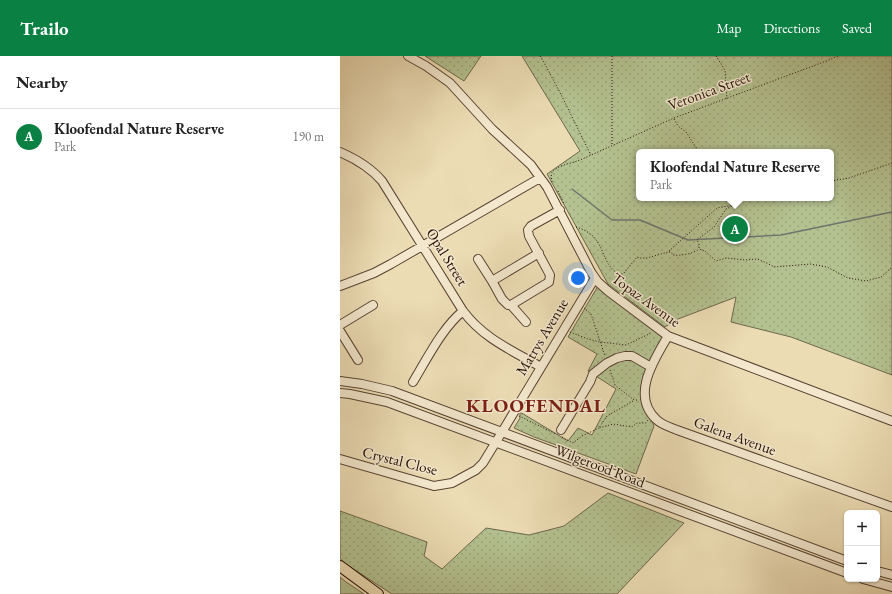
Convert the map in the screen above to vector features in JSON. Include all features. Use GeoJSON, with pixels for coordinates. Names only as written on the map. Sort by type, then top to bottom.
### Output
{"type":"FeatureCollection","features":[{"type":"Feature","properties":{"kind":"main road"},"geometry":{"type":"LineString","coordinates":[[340,566],[378,594]]}},
{"type":"Feature","properties":{"kind":"street","name":"Topaz Avenue"},"geometry":{"type":"LineString","coordinates":[[408,56],[426,66],[450,83],[492,129],[531,164],[563,209],[594,278],[608,291],[654,326],[668,336],[892,421]]}},
{"type":"Feature","properties":{"kind":"street","name":"Opal Street"},"geometry":{"type":"LineString","coordinates":[[340,152],[359,161],[382,180],[463,311],[472,322],[482,332],[540,367]]}},
{"type":"Feature","properties":{"kind":"street"},"geometry":{"type":"LineString","coordinates":[[340,286],[383,269],[424,247],[540,178]]}},
{"type":"Feature","properties":{"kind":"street"},"geometry":{"type":"LineString","coordinates":[[511,304],[550,280],[550,275],[528,233],[529,228],[563,209]]}},
{"type":"Feature","properties":{"kind":"street"},"geometry":{"type":"LineString","coordinates":[[492,281],[539,253]]}},
{"type":"Feature","properties":{"kind":"street"},"geometry":{"type":"LineString","coordinates":[[478,259],[502,299],[508,305],[511,304],[526,322]]}},
{"type":"Feature","properties":{"kind":"street","name":"Matrys Avenue"},"geometry":{"type":"LineString","coordinates":[[502,432],[594,278]]}},
{"type":"Feature","properties":{"kind":"street"},"geometry":{"type":"LineString","coordinates":[[340,326],[373,305]]}},
{"type":"Feature","properties":{"kind":"street"},"geometry":{"type":"LineString","coordinates":[[413,382],[453,319],[463,311]]}},
{"type":"Feature","properties":{"kind":"street"},"geometry":{"type":"LineString","coordinates":[[340,331],[358,360]]}},
{"type":"Feature","properties":{"kind":"street"},"geometry":{"type":"LineString","coordinates":[[652,416],[645,399],[644,389],[651,367],[668,336]]}},
{"type":"Feature","properties":{"kind":"street"},"geometry":{"type":"LineString","coordinates":[[561,430],[590,382],[593,374],[607,363],[617,358],[632,356],[651,367]]}},
{"type":"Feature","properties":{"kind":"street","name":"Wilgerood Road"},"geometry":{"type":"LineString","coordinates":[[340,381],[362,384],[392,391],[844,560]]}},
{"type":"Feature","properties":{"kind":"street","name":"Wilgerood Road"},"geometry":{"type":"LineString","coordinates":[[340,393],[388,402],[844,572]]}},
{"type":"Feature","properties":{"kind":"street","name":"Galena Avenue"},"geometry":{"type":"LineString","coordinates":[[652,416],[658,422],[677,430],[892,507]]}},
{"type":"Feature","properties":{"kind":"street","name":"Crystal Close"},"geometry":{"type":"LineString","coordinates":[[340,460],[434,486],[440,486],[459,480],[476,470],[483,463],[502,432]]}},
{"type":"Feature","properties":{"kind":"street"},"geometry":{"type":"LineString","coordinates":[[880,572],[892,575]]}},
{"type":"Feature","properties":{"kind":"street"},"geometry":{"type":"LineString","coordinates":[[874,582],[892,587]]}},
{"type":"Feature","properties":{"kind":"path"},"geometry":{"type":"LineString","coordinates":[[540,56],[556,83],[562,100],[591,155]]}},
{"type":"Feature","properties":{"kind":"path"},"geometry":{"type":"LineString","coordinates":[[612,56],[612,145]]}},
{"type":"Feature","properties":{"kind":"path"},"geometry":{"type":"LineString","coordinates":[[716,56],[725,70],[727,99]]}},
{"type":"Feature","properties":{"kind":"path","name":"Veronica Street"},"geometry":{"type":"LineString","coordinates":[[553,184],[551,174],[556,167],[568,165],[674,118],[838,56]]}},
{"type":"Feature","properties":{"kind":"path"},"geometry":{"type":"LineString","coordinates":[[674,118],[678,126],[686,132],[697,149]]}},
{"type":"Feature","properties":{"kind":"path"},"geometry":{"type":"LineString","coordinates":[[834,180],[849,178],[892,163]]}},
{"type":"Feature","properties":{"kind":"path"},"geometry":{"type":"LineString","coordinates":[[556,189],[563,209]]}},
{"type":"Feature","properties":{"kind":"path"},"geometry":{"type":"LineString","coordinates":[[699,249],[697,240],[714,227],[726,209],[742,201]]}},
{"type":"Feature","properties":{"kind":"path"},"geometry":{"type":"LineString","coordinates":[[576,227],[596,238],[609,266],[620,275],[624,273],[637,257],[648,258],[668,252],[717,208],[733,205]]}},
{"type":"Feature","properties":{"kind":"path"},"geometry":{"type":"LineString","coordinates":[[668,252],[671,252],[673,255],[680,256],[695,252],[699,249]]}},
{"type":"Feature","properties":{"kind":"path"},"geometry":{"type":"LineString","coordinates":[[699,249],[705,251],[716,262],[726,258],[745,260],[757,259],[774,267],[811,264],[827,267],[848,278],[866,281],[881,277],[892,267]]}},
{"type":"Feature","properties":{"kind":"path"},"geometry":{"type":"LineString","coordinates":[[564,329],[588,339],[626,345],[649,334],[654,326]]}},
{"type":"Feature","properties":{"kind":"path"},"geometry":{"type":"LineString","coordinates":[[634,400],[607,416],[600,428],[613,424],[632,427],[637,423],[646,423],[652,416]]}},
{"type":"Feature","properties":{"kind":"green space"},"geometry":{"type":"Polygon","coordinates":[[[425,56],[481,56],[464,81],[425,56]]]}},
{"type":"Feature","properties":{"kind":"green space"},"geometry":{"type":"Polygon","coordinates":[[[522,56],[892,56],[892,375],[791,337],[731,322],[736,297],[678,319],[665,327],[608,284],[547,174],[580,151],[522,56]]]}},
{"type":"Feature","properties":{"kind":"green space"},"geometry":{"type":"Polygon","coordinates":[[[598,286],[664,339],[642,399],[654,426],[636,474],[534,437],[514,428],[520,418],[520,412],[568,441],[578,428],[592,435],[616,389],[588,371],[597,354],[568,337],[598,286]]]}},
{"type":"Feature","properties":{"kind":"green space"},"geometry":{"type":"Polygon","coordinates":[[[608,493],[684,523],[617,594],[392,594],[344,563],[340,558],[340,511],[427,542],[424,556],[442,569],[486,528],[529,535],[564,526],[608,493]]]}},
{"type":"Feature","properties":{"kind":"green space"},"geometry":{"type":"Polygon","coordinates":[[[340,577],[346,582],[364,594],[340,594],[340,577]]]}},
{"type":"Feature","properties":{"kind":"waterway"},"geometry":{"type":"LineString","coordinates":[[572,189],[612,220],[640,220],[688,240],[781,235],[892,212]]}},
{"type":"Feature","properties":{"kind":"place","name":"Kloofendal Nature Reserve"},"geometry":{"type":"Point","coordinates":[735,229]}},
{"type":"Feature","properties":{"kind":"district","name":"KLOOFENDAL"},"geometry":{"type":"Point","coordinates":[536,405]}}]}
